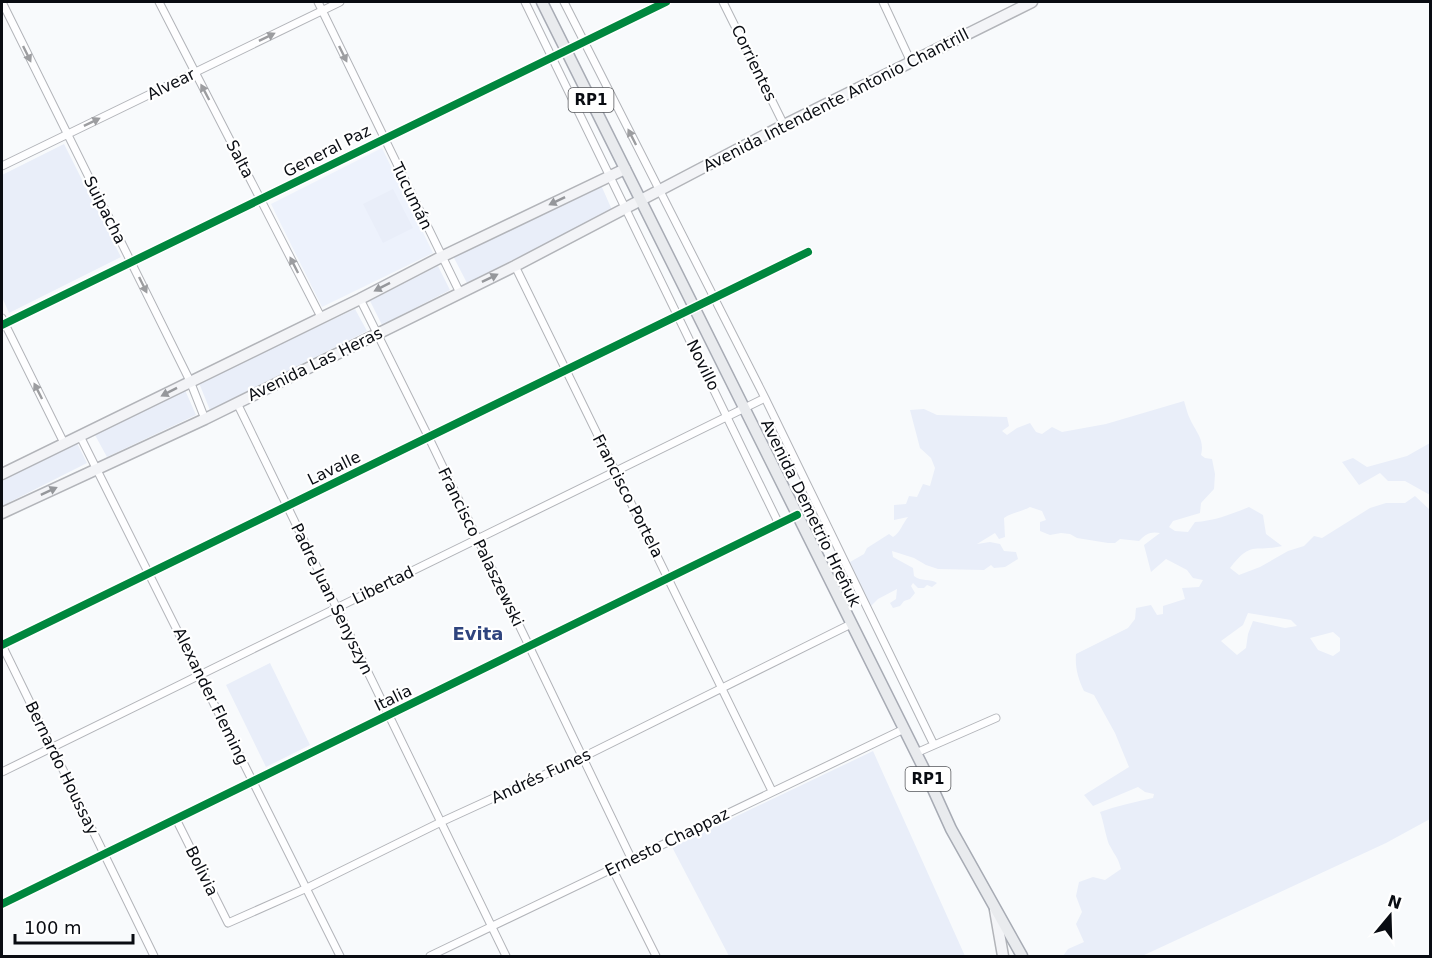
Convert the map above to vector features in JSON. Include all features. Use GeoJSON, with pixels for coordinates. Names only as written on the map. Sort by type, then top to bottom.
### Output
{"type":"FeatureCollection","features":[{"type":"Feature","properties":{"kind":"main road","name":"RP1"},"geometry":{"type":"LineString","coordinates":[[542,2],[641,198]]}},
{"type":"Feature","properties":{"kind":"main road","name":"Avenida Intendente Antonio Chantrill"},"geometry":{"type":"LineString","coordinates":[[625,207],[1032,2]]}},
{"type":"Feature","properties":{"kind":"main road"},"geometry":{"type":"LineString","coordinates":[[2,474],[441,257],[625,169]]}},
{"type":"Feature","properties":{"kind":"main road","name":"Avenida Demetrio Hreñuk"},"geometry":{"type":"LineString","coordinates":[[641,198],[916,753],[951,829],[1022,957]]}},
{"type":"Feature","properties":{"kind":"main road","name":"Avenida Las Heras"},"geometry":{"type":"LineString","coordinates":[[2,513],[206,419],[515,266],[625,207]]}},
{"type":"Feature","properties":{"kind":"main road","name":"RP1"},"geometry":{"type":"LineString","coordinates":[[995,910],[1004,957]]}},
{"type":"Feature","properties":{"kind":"street","name":"Salta"},"geometry":{"type":"LineString","coordinates":[[159,2],[321,317]]}},
{"type":"Feature","properties":{"kind":"street","name":"Tucumán"},"geometry":{"type":"LineString","coordinates":[[318,2],[460,293]]}},
{"type":"Feature","properties":{"kind":"street","name":"Alvear"},"geometry":{"type":"LineString","coordinates":[[2,166],[340,2]]}},
{"type":"Feature","properties":{"kind":"street","name":"Novillo"},"geometry":{"type":"LineString","coordinates":[[525,2],[779,524]]}},
{"type":"Feature","properties":{"kind":"street"},"geometry":{"type":"LineString","coordinates":[[564,2],[765,398],[934,745]]}},
{"type":"Feature","properties":{"kind":"street","name":"General Paz"},"geometry":{"type":"LineString","coordinates":[[2,322],[132,262],[666,2]]}},
{"type":"Feature","properties":{"kind":"street","name":"Corrientes"},"geometry":{"type":"LineString","coordinates":[[723,2],[784,125]]}},
{"type":"Feature","properties":{"kind":"street"},"geometry":{"type":"LineString","coordinates":[[883,2],[911,62]]}},
{"type":"Feature","properties":{"kind":"street","name":"Suipacha"},"geometry":{"type":"LineString","coordinates":[[4,4],[66,134],[190,381],[206,419]]}},
{"type":"Feature","properties":{"kind":"street","name":"Lavalle"},"geometry":{"type":"LineString","coordinates":[[2,645],[808,252]]}},
{"type":"Feature","properties":{"kind":"street","name":"Francisco Portela"},"geometry":{"type":"LineString","coordinates":[[515,266],[772,791]]}},
{"type":"Feature","properties":{"kind":"street","name":"Francisco Palaszewski"},"geometry":{"type":"LineString","coordinates":[[360,299],[632,860]]}},
{"type":"Feature","properties":{"kind":"street"},"geometry":{"type":"LineString","coordinates":[[2,322],[64,443]]}},
{"type":"Feature","properties":{"kind":"street","name":"Libertad"},"geometry":{"type":"LineString","coordinates":[[2,772],[765,398]]}},
{"type":"Feature","properties":{"kind":"street","name":"Padre Juan Senyszyn"},"geometry":{"type":"LineString","coordinates":[[237,403],[506,957]]}},
{"type":"Feature","properties":{"kind":"street","name":"Alexander Fleming"},"geometry":{"type":"LineString","coordinates":[[80,436],[340,957]]}},
{"type":"Feature","properties":{"kind":"street","name":"Italia"},"geometry":{"type":"LineString","coordinates":[[2,904],[797,515]]}},
{"type":"Feature","properties":{"kind":"street","name":"Andrés Funes"},"geometry":{"type":"LineString","coordinates":[[228,922],[307,888],[441,822],[583,757],[851,624]]}},
{"type":"Feature","properties":{"kind":"street","name":"Bernardo Houssay"},"geometry":{"type":"LineString","coordinates":[[2,645],[154,957]]}},
{"type":"Feature","properties":{"kind":"street"},"geometry":{"type":"LineString","coordinates":[[916,753],[996,718]]}},
{"type":"Feature","properties":{"kind":"street","name":"Ernesto Chappaz"},"geometry":{"type":"LineString","coordinates":[[430,957],[904,729]]}},
{"type":"Feature","properties":{"kind":"street","name":"Bolivia"},"geometry":{"type":"LineString","coordinates":[[177,819],[228,922]]}},
{"type":"Feature","properties":{"kind":"street"},"geometry":{"type":"LineString","coordinates":[[612,868],[656,957]]}},
{"type":"Feature","properties":{"kind":"shaded area"},"geometry":{"type":"Polygon","coordinates":[[[64,144],[121,257],[9,313],[2,297],[2,175],[64,144]]]}},
{"type":"Feature","properties":{"kind":"shaded area"},"geometry":{"type":"Polygon","coordinates":[[[382,148],[433,253],[322,307],[271,204],[382,148]]]}},
{"type":"Feature","properties":{"kind":"shaded area"},"geometry":{"type":"Polygon","coordinates":[[[601,185],[612,210],[467,283],[453,256],[601,185]]]}},
{"type":"Feature","properties":{"kind":"shaded area"},"geometry":{"type":"Polygon","coordinates":[[[393,189],[413,228],[383,243],[363,204],[393,189]]]}},
{"type":"Feature","properties":{"kind":"shaded area"},"geometry":{"type":"Polygon","coordinates":[[[438,266],[450,290],[382,325],[370,301],[438,266]]]}},
{"type":"Feature","properties":{"kind":"shaded area"},"geometry":{"type":"Polygon","coordinates":[[[355,309],[367,331],[210,410],[199,383],[355,309]]]}},
{"type":"Feature","properties":{"kind":"shaded area"},"geometry":{"type":"Polygon","coordinates":[[[185,390],[196,415],[107,457],[95,435],[185,390]]]}},
{"type":"Feature","properties":{"kind":"shaded area"},"geometry":{"type":"Polygon","coordinates":[[[1184,401],[1189,417],[1201,440],[1201,455],[1212,459],[1215,474],[1214,489],[1201,503],[1200,513],[1173,521],[1169,527],[1175,531],[1188,532],[1195,522],[1216,519],[1249,507],[1263,515],[1266,534],[1282,546],[1253,549],[1243,554],[1230,568],[1239,575],[1260,567],[1288,551],[1304,546],[1314,536],[1322,538],[1370,508],[1386,503],[1405,503],[1415,496],[1430,510],[1430,819],[1386,843],[1142,956],[1063,956],[1068,949],[1084,942],[1076,924],[1082,912],[1076,896],[1079,882],[1093,877],[1105,880],[1121,869],[1109,844],[1100,812],[1153,798],[1154,794],[1138,787],[1093,806],[1084,795],[1129,767],[1115,733],[1094,695],[1084,691],[1077,673],[1076,654],[1128,628],[1135,619],[1136,608],[1151,605],[1157,615],[1163,614],[1163,606],[1185,599],[1182,588],[1199,587],[1203,580],[1193,578],[1187,570],[1166,559],[1151,572],[1144,545],[1160,533],[1148,534],[1139,541],[1120,539],[1115,543],[1077,538],[1070,534],[1050,535],[1040,531],[1040,522],[1046,520],[1042,511],[1030,507],[1004,518],[1005,537],[999,539],[995,533],[977,544],[990,542],[1000,544],[1004,551],[1016,552],[1018,559],[1005,567],[994,568],[991,565],[984,570],[938,569],[892,551],[893,557],[913,568],[914,576],[937,583],[932,587],[927,585],[924,588],[918,588],[913,583],[911,586],[915,593],[900,606],[893,608],[890,603],[896,599],[897,589],[878,599],[870,607],[863,607],[856,585],[846,582],[843,566],[864,554],[867,548],[889,534],[893,537],[896,535],[908,517],[894,520],[894,505],[906,504],[909,496],[917,497],[923,484],[930,486],[935,468],[931,458],[920,448],[910,410],[924,409],[937,415],[1007,417],[1009,426],[1002,431],[1007,435],[1030,423],[1036,432],[1042,434],[1052,427],[1062,432],[1106,424],[1184,401]],[[1248,613],[1243,625],[1221,641],[1237,655],[1246,648],[1253,621],[1285,628],[1297,626],[1291,620],[1248,613]],[[1333,632],[1310,638],[1318,650],[1333,656],[1340,651],[1340,638],[1333,632]]]}},
{"type":"Feature","properties":{"kind":"shaded area"},"geometry":{"type":"Polygon","coordinates":[[[77,443],[87,463],[2,506],[2,481],[77,443]]]}},
{"type":"Feature","properties":{"kind":"shaded area"},"geometry":{"type":"Polygon","coordinates":[[[1430,443],[1430,495],[1405,481],[1388,481],[1380,473],[1359,485],[1342,462],[1353,458],[1367,467],[1407,456],[1430,443]]]}},
{"type":"Feature","properties":{"kind":"shaded area"},"geometry":{"type":"Polygon","coordinates":[[[270,663],[310,745],[266,767],[226,685],[270,663]]]}},
{"type":"Feature","properties":{"kind":"shaded area"},"geometry":{"type":"Polygon","coordinates":[[[873,751],[965,956],[729,956],[672,847],[873,751]]]}},
{"type":"Feature","properties":{"kind":"cycle path"},"geometry":{"type":"LineString","coordinates":[[2,325],[666,2]]}},
{"type":"Feature","properties":{"kind":"cycle path"},"geometry":{"type":"LineString","coordinates":[[2,645],[808,252]]}},
{"type":"Feature","properties":{"kind":"cycle path"},"geometry":{"type":"LineString","coordinates":[[2,904],[797,515]]}},
{"type":"Feature","properties":{"kind":"district","name":"Evita"},"geometry":{"type":"Point","coordinates":[478,633]}}]}
